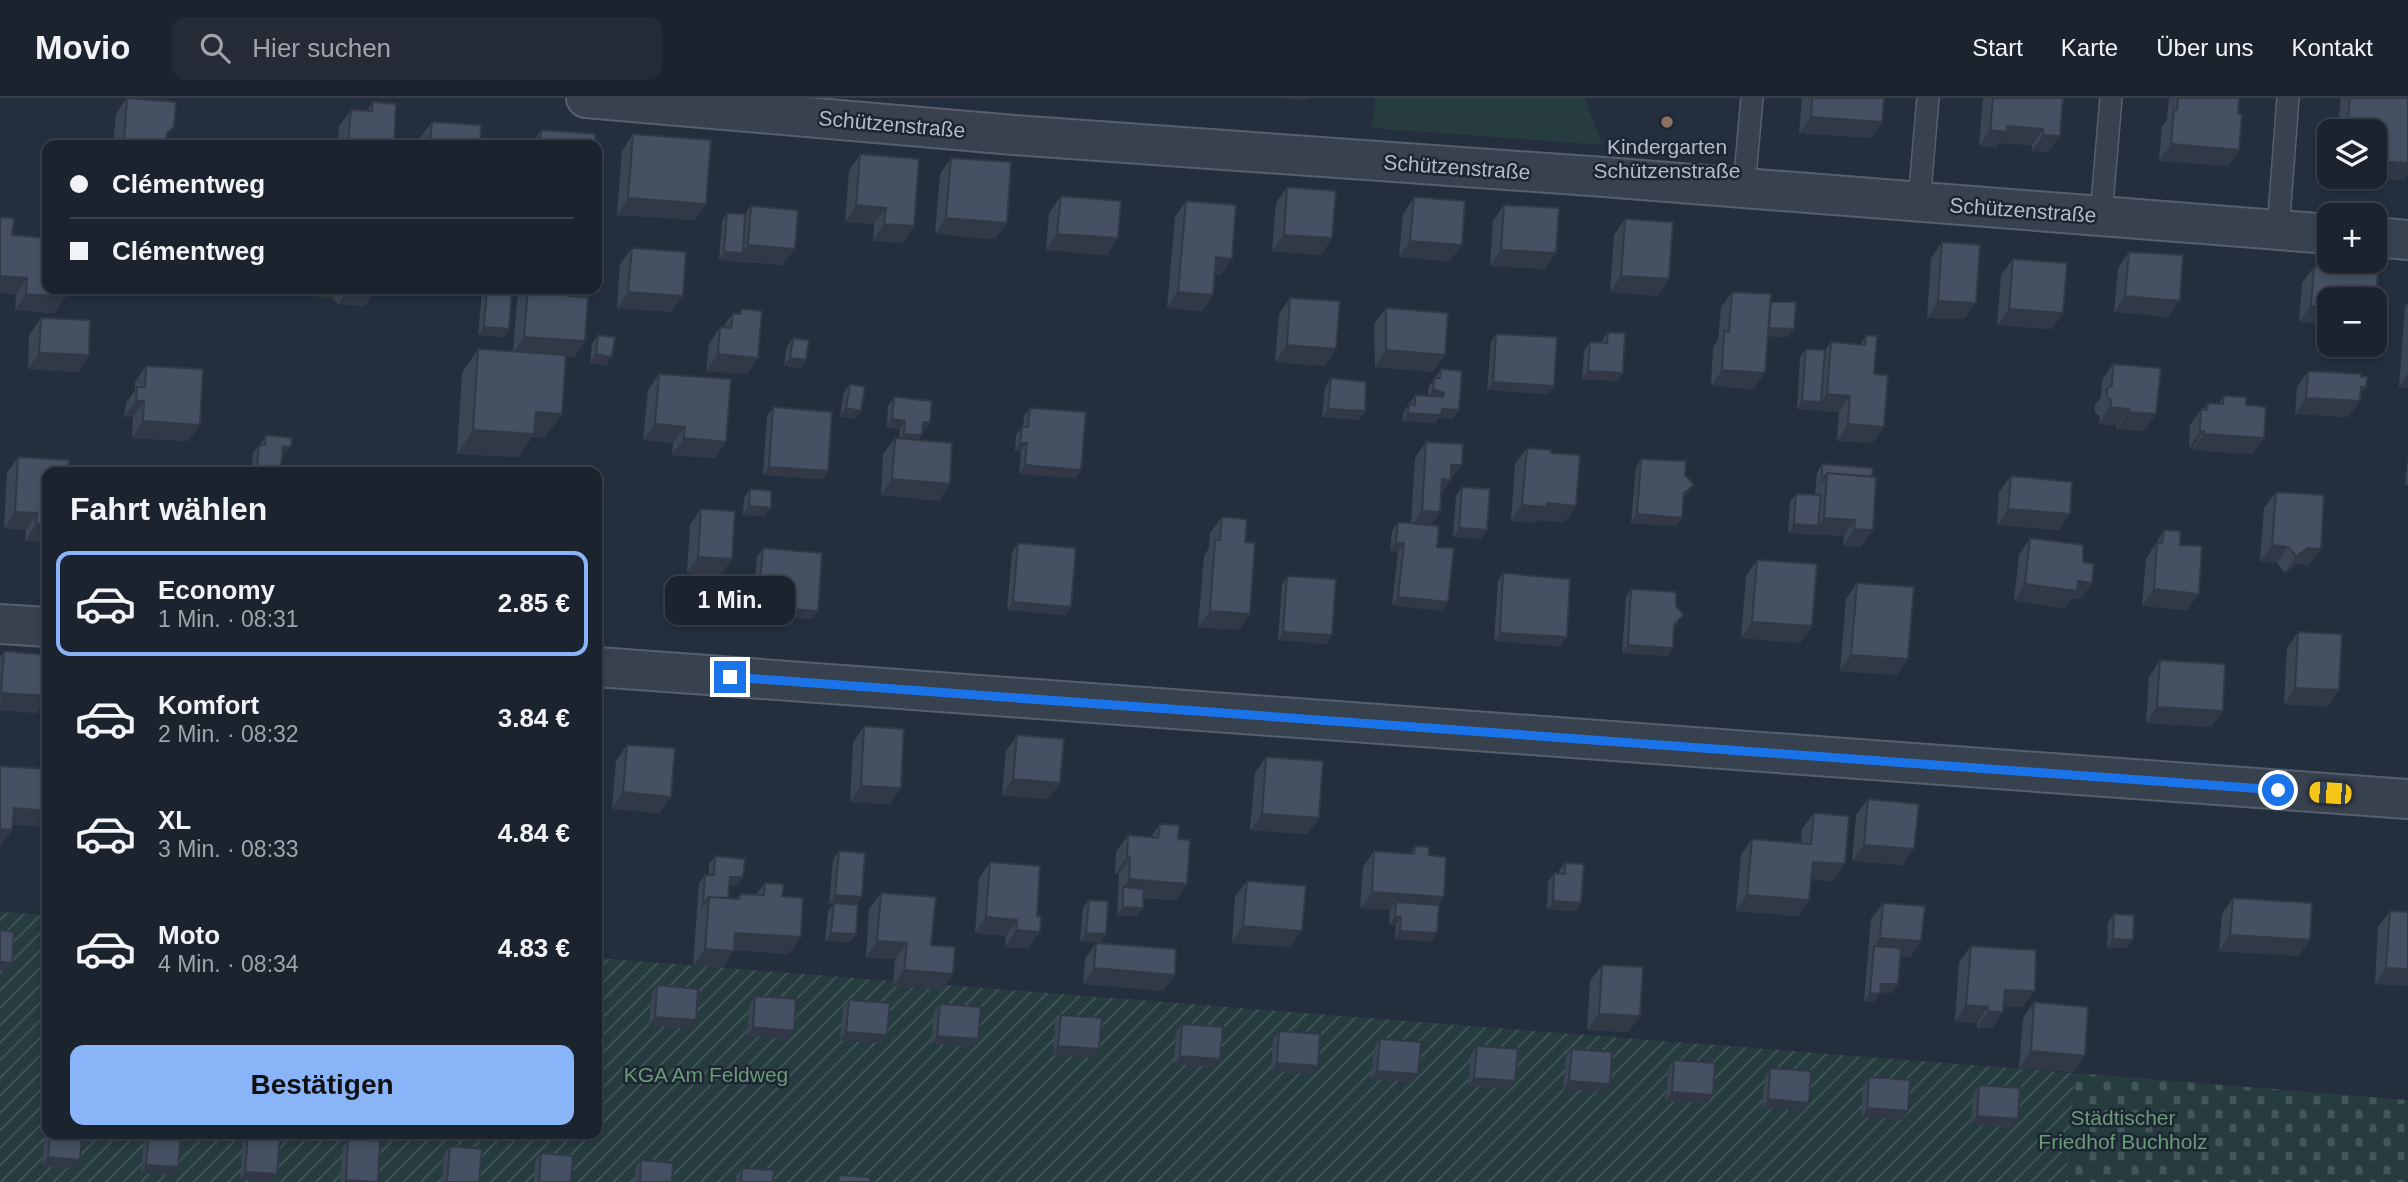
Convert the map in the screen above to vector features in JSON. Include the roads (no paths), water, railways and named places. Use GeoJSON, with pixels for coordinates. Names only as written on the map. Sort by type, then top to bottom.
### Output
{"type":"FeatureCollection","features":[{"type":"Feature","properties":{"kind":"street","name":"Schützenstraße"},"geometry":{"type":"LineString","coordinates":[[586,98],[1014,135],[2317,233]]}},
{"type":"Feature","properties":{"kind":"street"},"geometry":{"type":"LineString","coordinates":[[2387,238],[2408,240]]}},
{"type":"Feature","properties":{"kind":"street"},"geometry":{"type":"LineString","coordinates":[[0,624],[42,627]]}},
{"type":"Feature","properties":{"kind":"street"},"geometry":{"type":"LineString","coordinates":[[602,667],[2408,799]]}},
{"type":"Feature","properties":{"kind":"lane"},"geometry":{"type":"LineString","coordinates":[[1744,188],[1752,98]]}},
{"type":"Feature","properties":{"kind":"lane"},"geometry":{"type":"LineString","coordinates":[[1919,202],[1928,98]]}},
{"type":"Feature","properties":{"kind":"lane"},"geometry":{"type":"LineString","coordinates":[[2101,216],[2111,98]]}},
{"type":"Feature","properties":{"kind":"lane"},"geometry":{"type":"LineString","coordinates":[[2278,230],[2288,98]]}},
{"type":"Feature","properties":{"kind":"place","name":"Kindergarten Schützenstraße"},"geometry":{"type":"Point","coordinates":[1667,122]}},
{"type":"Feature","properties":{"kind":"park label","name":"KGA Am Feldweg"},"geometry":{"type":"Point","coordinates":[706,1074]}},
{"type":"Feature","properties":{"kind":"park label","name":"Städtischer Friedhof Buchholz"},"geometry":{"type":"Point","coordinates":[2123,1129]}}]}
